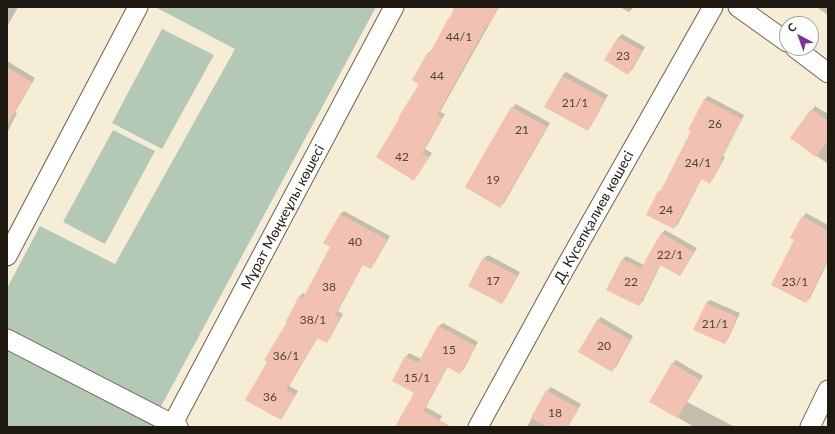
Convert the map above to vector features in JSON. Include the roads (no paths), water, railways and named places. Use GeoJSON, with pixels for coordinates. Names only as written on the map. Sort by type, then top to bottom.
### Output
{"type":"FeatureCollection","features":[{"type":"Feature","properties":{"kind":"street"},"geometry":{"type":"LineString","coordinates":[[7,256],[138,7]]}},
{"type":"Feature","properties":{"kind":"street","name":"Мұрат Мөңкеұлы көшесі"},"geometry":{"type":"LineString","coordinates":[[174,426],[394,7]]}},
{"type":"Feature","properties":{"kind":"street","name":"Д. Күсепқалиев көшесі"},"geometry":{"type":"LineString","coordinates":[[478,427],[564,270],[713,7]]}},
{"type":"Feature","properties":{"kind":"street"},"geometry":{"type":"LineString","coordinates":[[738,7],[779,36]]}},
{"type":"Feature","properties":{"kind":"street"},"geometry":{"type":"LineString","coordinates":[[806,56],[828,72]]}},
{"type":"Feature","properties":{"kind":"street"},"geometry":{"type":"LineString","coordinates":[[7,339],[174,426]]}},
{"type":"Feature","properties":{"kind":"street"},"geometry":{"type":"LineString","coordinates":[[810,427],[828,390]]}}]}
